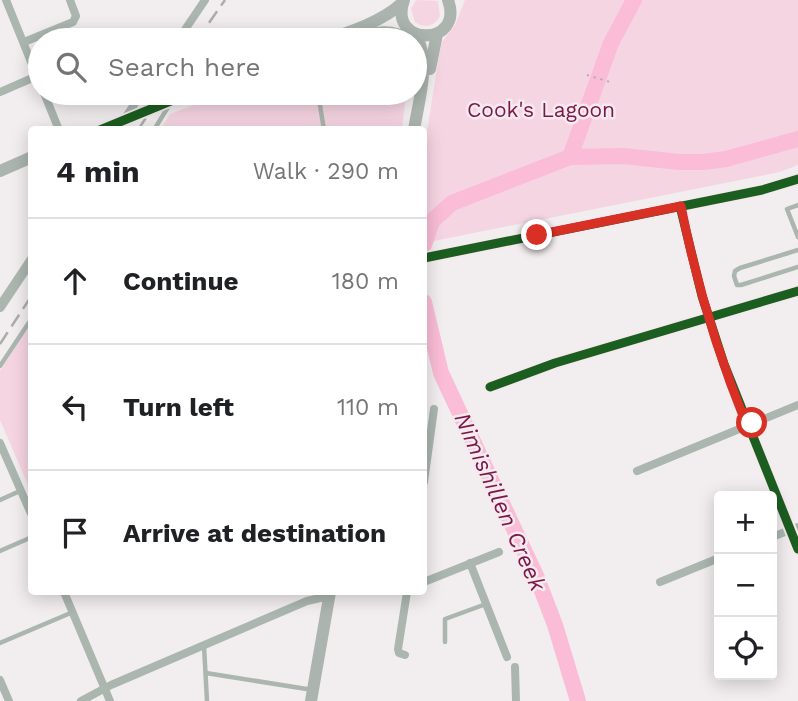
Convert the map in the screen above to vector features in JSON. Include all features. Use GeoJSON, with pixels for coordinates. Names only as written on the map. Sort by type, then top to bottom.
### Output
{"type":"FeatureCollection","features":[{"type":"Feature","properties":{"kind":"main road"},"geometry":{"type":"LineString","coordinates":[[360,28],[404,1]]}},
{"type":"Feature","properties":{"kind":"main road"},"geometry":{"type":"LineString","coordinates":[[404,1],[402,17],[408,28]]}},
{"type":"Feature","properties":{"kind":"main road"},"geometry":{"type":"LineString","coordinates":[[427,72],[431,66],[433,43],[437,34],[447,24],[452,2]]}},
{"type":"Feature","properties":{"kind":"main road"},"geometry":{"type":"LineString","coordinates":[[366,26],[397,25],[402,28]]}},
{"type":"Feature","properties":{"kind":"main road"},"geometry":{"type":"LineString","coordinates":[[427,36],[437,34]]}},
{"type":"Feature","properties":{"kind":"main road"},"geometry":{"type":"LineString","coordinates":[[121,125],[162,105]]}},
{"type":"Feature","properties":{"kind":"main road"},"geometry":{"type":"LineString","coordinates":[[414,126],[416,105]]}},
{"type":"Feature","properties":{"kind":"main road"},"geometry":{"type":"LineString","coordinates":[[0,171],[28,160]]}},
{"type":"Feature","properties":{"kind":"main road"},"geometry":{"type":"LineString","coordinates":[[312,695],[330,595]]}},
{"type":"Feature","properties":{"kind":"street"},"geometry":{"type":"LineString","coordinates":[[6,0],[28,52]]}},
{"type":"Feature","properties":{"kind":"street"},"geometry":{"type":"LineString","coordinates":[[60,28],[75,19],[70,0]]}},
{"type":"Feature","properties":{"kind":"street"},"geometry":{"type":"LineString","coordinates":[[186,28],[205,0]]}},
{"type":"Feature","properties":{"kind":"street"},"geometry":{"type":"LineString","coordinates":[[24,42],[28,40]]}},
{"type":"Feature","properties":{"kind":"street"},"geometry":{"type":"LineString","coordinates":[[0,92],[28,83]]}},
{"type":"Feature","properties":{"kind":"street"},"geometry":{"type":"LineString","coordinates":[[49,105],[56,126]]}},
{"type":"Feature","properties":{"kind":"street"},"geometry":{"type":"LineString","coordinates":[[121,125],[134,105]]}},
{"type":"Feature","properties":{"kind":"street"},"geometry":{"type":"LineString","coordinates":[[427,257],[762,190],[798,179]]}},
{"type":"Feature","properties":{"kind":"street"},"geometry":{"type":"LineString","coordinates":[[681,206],[708,317],[747,426],[794,528],[798,549]]}},
{"type":"Feature","properties":{"kind":"street"},"geometry":{"type":"LineString","coordinates":[[0,307],[28,265]]}},
{"type":"Feature","properties":{"kind":"street"},"geometry":{"type":"LineString","coordinates":[[490,387],[555,363],[798,291]]}},
{"type":"Feature","properties":{"kind":"street"},"geometry":{"type":"LineString","coordinates":[[637,471],[798,405]]}},
{"type":"Feature","properties":{"kind":"street"},"geometry":{"type":"LineString","coordinates":[[427,446],[434,409]]}},
{"type":"Feature","properties":{"kind":"street"},"geometry":{"type":"LineString","coordinates":[[0,443],[28,507]]}},
{"type":"Feature","properties":{"kind":"street"},"geometry":{"type":"LineString","coordinates":[[777,535],[794,528]]}},
{"type":"Feature","properties":{"kind":"street"},"geometry":{"type":"LineString","coordinates":[[427,581],[499,552]]}},
{"type":"Feature","properties":{"kind":"street"},"geometry":{"type":"LineString","coordinates":[[660,582],[714,560]]}},
{"type":"Feature","properties":{"kind":"street"},"geometry":{"type":"LineString","coordinates":[[470,564],[507,657]]}},
{"type":"Feature","properties":{"kind":"street"},"geometry":{"type":"LineString","coordinates":[[65,595],[110,701]]}},
{"type":"Feature","properties":{"kind":"street"},"geometry":{"type":"LineString","coordinates":[[81,701],[203,645],[327,595]]}},
{"type":"Feature","properties":{"kind":"street"},"geometry":{"type":"LineString","coordinates":[[405,655],[399,653],[398,649],[407,595]]}},
{"type":"Feature","properties":{"kind":"street"},"geometry":{"type":"LineString","coordinates":[[515,667],[516,701]]}},
{"type":"Feature","properties":{"kind":"street"},"geometry":{"type":"LineString","coordinates":[[0,680],[9,701]]}},
{"type":"Feature","properties":{"kind":"lane"},"geometry":{"type":"LineString","coordinates":[[156,126],[169,105]]}},
{"type":"Feature","properties":{"kind":"lane"},"geometry":{"type":"LineString","coordinates":[[320,105],[323,126]]}},
{"type":"Feature","properties":{"kind":"lane"},"geometry":{"type":"LineString","coordinates":[[798,205],[787,209],[798,237]]}},
{"type":"Feature","properties":{"kind":"lane"},"geometry":{"type":"LineString","coordinates":[[798,250],[740,268],[736,271],[735,281],[737,285],[741,285],[798,267]]}},
{"type":"Feature","properties":{"kind":"lane"},"geometry":{"type":"LineString","coordinates":[[0,366],[28,324]]}},
{"type":"Feature","properties":{"kind":"lane"},"geometry":{"type":"LineString","coordinates":[[0,499],[21,491]]}},
{"type":"Feature","properties":{"kind":"lane"},"geometry":{"type":"LineString","coordinates":[[0,551],[28,539]]}},
{"type":"Feature","properties":{"kind":"lane"},"geometry":{"type":"LineString","coordinates":[[445,642],[445,620],[486,604]]}},
{"type":"Feature","properties":{"kind":"lane"},"geometry":{"type":"LineString","coordinates":[[0,643],[73,612]]}},
{"type":"Feature","properties":{"kind":"lane"},"geometry":{"type":"LineString","coordinates":[[203,645],[207,701]]}},
{"type":"Feature","properties":{"kind":"lane"},"geometry":{"type":"LineString","coordinates":[[206,673],[312,695]]}},
{"type":"Feature","properties":{"kind":"path"},"geometry":{"type":"LineString","coordinates":[[587,75],[610,82]]}},
{"type":"Feature","properties":{"kind":"green space"},"geometry":{"type":"Polygon","coordinates":[[[416,0],[438,1],[440,16],[435,22],[426,26],[415,22],[411,9],[416,0]]]}},
{"type":"Feature","properties":{"kind":"green space","name":"Cook's Lagoon"},"geometry":{"type":"Polygon","coordinates":[[[465,0],[798,0],[798,165],[780,172],[427,242],[427,132],[440,49],[455,25],[465,0]]]}},
{"type":"Feature","properties":{"kind":"green space"},"geometry":{"type":"Polygon","coordinates":[[[194,105],[405,105],[402,126],[162,126],[170,114],[194,105]]]}},
{"type":"Feature","properties":{"kind":"green space"},"geometry":{"type":"Polygon","coordinates":[[[28,328],[28,485],[0,420],[0,371],[28,328]]]}},
{"type":"Feature","properties":{"kind":"waterway"},"geometry":{"type":"LineString","coordinates":[[570,157],[611,43],[634,0]]}},
{"type":"Feature","properties":{"kind":"waterway"},"geometry":{"type":"LineString","coordinates":[[427,236],[432,221],[452,203],[570,157],[624,156],[703,162],[726,159],[798,139]]}},
{"type":"Feature","properties":{"kind":"waterway","name":"Nimishillen Creek"},"geometry":{"type":"LineString","coordinates":[[427,315],[441,373],[537,578],[555,625],[578,701]]}},
{"type":"Feature","properties":{"kind":"railway"},"geometry":{"type":"LineString","coordinates":[[205,28],[225,0]]}},
{"type":"Feature","properties":{"kind":"railway"},"geometry":{"type":"LineString","coordinates":[[141,126],[154,105]]}},
{"type":"Feature","properties":{"kind":"railway"},"geometry":{"type":"LineString","coordinates":[[0,344],[28,301]]}},
{"type":"Feature","properties":{"kind":"cycle path"},"geometry":{"type":"LineString","coordinates":[[110,126],[161,105]]}},
{"type":"Feature","properties":{"kind":"cycle path"},"geometry":{"type":"LineString","coordinates":[[427,257],[762,190],[798,179]]}},
{"type":"Feature","properties":{"kind":"cycle path"},"geometry":{"type":"LineString","coordinates":[[680,206],[702,296],[724,364],[798,549]]}},
{"type":"Feature","properties":{"kind":"cycle path"},"geometry":{"type":"LineString","coordinates":[[490,387],[555,363],[798,291]]}},
{"type":"Feature","properties":{"kind":"route"},"geometry":{"type":"LineString","coordinates":[[537,235],[681,206],[708,317],[747,426],[752,423]]}}]}
